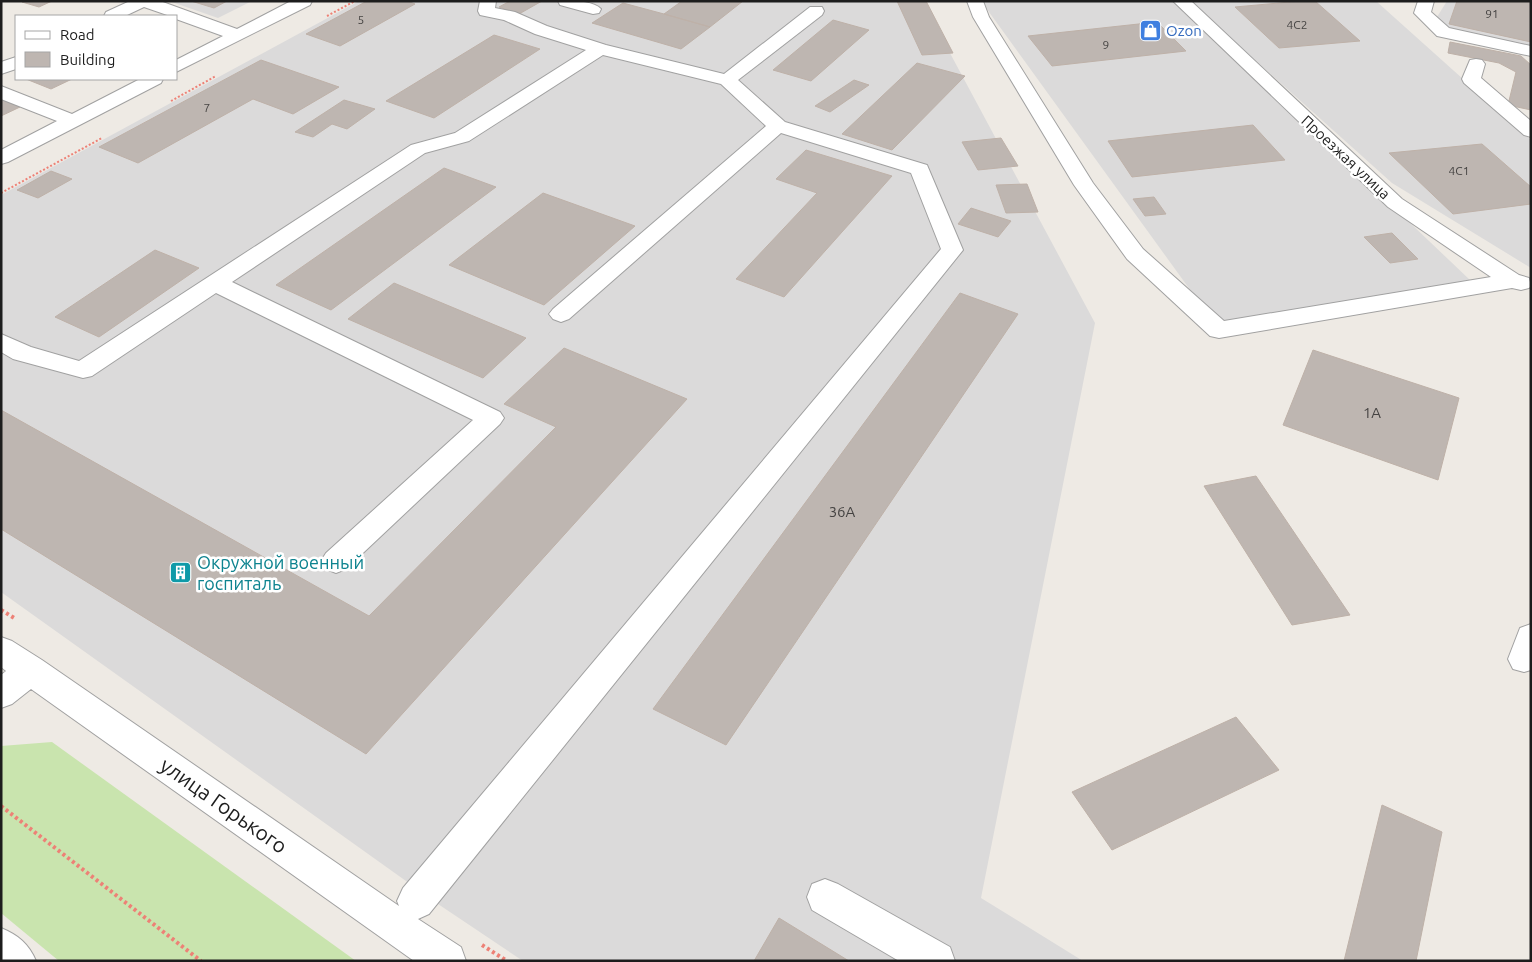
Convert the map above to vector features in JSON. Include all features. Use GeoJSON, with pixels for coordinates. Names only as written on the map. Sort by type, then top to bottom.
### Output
{"type":"FeatureCollection","features":[{"type":"Feature","properties":{"kind":"street"},"geometry":{"type":"LineString","coordinates":[[114,15],[142,1],[238,35]]}},
{"type":"Feature","properties":{"kind":"street"},"geometry":{"type":"LineString","coordinates":[[178,66],[304,1]]}},
{"type":"Feature","properties":{"kind":"street"},"geometry":{"type":"LineString","coordinates":[[416,901],[952,250],[920,169],[778,126],[727,80],[600,49],[541,30],[509,16],[486,11],[488,1]]}},
{"type":"Feature","properties":{"kind":"street"},"geometry":{"type":"LineString","coordinates":[[566,1],[593,10]]}},
{"type":"Feature","properties":{"kind":"street"},"geometry":{"type":"LineString","coordinates":[[974,1],[981,17],[1084,185],[1135,254],[1219,330],[1522,283]]}},
{"type":"Feature","properties":{"kind":"street","name":"Проезжая улица"},"geometry":{"type":"LineString","coordinates":[[1181,1],[1395,203],[1522,283]]}},
{"type":"Feature","properties":{"kind":"street"},"geometry":{"type":"LineString","coordinates":[[1426,1],[1422,13],[1443,32],[1531,50]]}},
{"type":"Feature","properties":{"kind":"street"},"geometry":{"type":"LineString","coordinates":[[727,80],[816,10]]}},
{"type":"Feature","properties":{"kind":"street"},"geometry":{"type":"LineString","coordinates":[[1,342],[22,353],[83,370],[418,148],[462,137],[600,49]]}},
{"type":"Feature","properties":{"kind":"street"},"geometry":{"type":"LineString","coordinates":[[1,69],[15,62]]}},
{"type":"Feature","properties":{"kind":"street"},"geometry":{"type":"LineString","coordinates":[[1476,64],[1471,79],[1531,131]]}},
{"type":"Feature","properties":{"kind":"street"},"geometry":{"type":"LineString","coordinates":[[1,158],[152,80]]}},
{"type":"Feature","properties":{"kind":"street"},"geometry":{"type":"LineString","coordinates":[[1,92],[73,121]]}},
{"type":"Feature","properties":{"kind":"street"},"geometry":{"type":"LineString","coordinates":[[561,314],[778,126]]}},
{"type":"Feature","properties":{"kind":"street"},"geometry":{"type":"LineString","coordinates":[[215,283],[491,418],[336,561]]}},
{"type":"Feature","properties":{"kind":"street","name":"улица Горького"},"geometry":{"type":"LineString","coordinates":[[1,650],[447,961]]}},
{"type":"Feature","properties":{"kind":"street"},"geometry":{"type":"LineString","coordinates":[[1,694],[31,670]]}},
{"type":"Feature","properties":{"kind":"street"},"geometry":{"type":"LineString","coordinates":[[825,897],[936,961]]}},
{"type":"Feature","properties":{"kind":"street"},"geometry":{"type":"LineString","coordinates":[[1,947],[17,961]]}},
{"type":"Feature","properties":{"kind":"path"},"geometry":{"type":"LineString","coordinates":[[321,20],[355,1]]}},
{"type":"Feature","properties":{"kind":"path"},"geometry":{"type":"LineString","coordinates":[[165,104],[217,76]]}},
{"type":"Feature","properties":{"kind":"path"},"geometry":{"type":"LineString","coordinates":[[1,193],[105,137]]}},
{"type":"Feature","properties":{"kind":"path"},"geometry":{"type":"LineString","coordinates":[[1,806],[201,961]]}},
{"type":"Feature","properties":{"kind":"shaded area"},"geometry":{"type":"Polygon","coordinates":[[[169,1],[252,1],[218,18],[169,1]]]}},
{"type":"Feature","properties":{"kind":"shaded area"},"geometry":{"type":"Polygon","coordinates":[[[359,1],[922,1],[1095,323],[981,898],[1083,961],[523,961],[441,906],[1,592],[1,195],[359,1]]]}},
{"type":"Feature","properties":{"kind":"shaded area"},"geometry":{"type":"Polygon","coordinates":[[[981,1],[1177,1],[1470,280],[1217,327],[981,1]]]}},
{"type":"Feature","properties":{"kind":"shaded area"},"geometry":{"type":"Polygon","coordinates":[[[1189,1],[1376,1],[1531,140],[1531,268],[1392,183],[1189,1]]]}},
{"type":"Feature","properties":{"kind":"shaded area"},"geometry":{"type":"Polygon","coordinates":[[[1447,1],[1531,1],[1531,47],[1446,28],[1437,17],[1447,1]]]}},
{"type":"Feature","properties":{"kind":"green space"},"geometry":{"type":"Polygon","coordinates":[[[52,742],[356,961],[59,961],[1,913],[1,746],[52,742]]]}},
{"type":"Feature","properties":{"kind":"building"},"geometry":{"type":"Polygon","coordinates":[[[52,1],[39,7],[22,2],[52,1]]]}},
{"type":"Feature","properties":{"kind":"building"},"geometry":{"type":"Polygon","coordinates":[[[191,1],[227,1],[214,8],[191,1]]]}},
{"type":"Feature","properties":{"kind":"building"},"geometry":{"type":"Polygon","coordinates":[[[367,1],[407,1],[415,4],[340,46],[306,34],[367,1]]]}},
{"type":"Feature","properties":{"kind":"building"},"geometry":{"type":"Polygon","coordinates":[[[510,1],[542,1],[519,14],[499,7],[510,1]]]}},
{"type":"Feature","properties":{"kind":"building"},"geometry":{"type":"Polygon","coordinates":[[[682,1],[743,1],[710,27],[664,14],[682,1]]]}},
{"type":"Feature","properties":{"kind":"building"},"geometry":{"type":"Polygon","coordinates":[[[897,1],[926,1],[953,53],[922,55],[897,1]]]}},
{"type":"Feature","properties":{"kind":"building"},"geometry":{"type":"Polygon","coordinates":[[[1315,1],[1360,41],[1279,48],[1235,7],[1315,1]]]}},
{"type":"Feature","properties":{"kind":"building"},"geometry":{"type":"Polygon","coordinates":[[[1457,1],[1531,1],[1531,42],[1449,24],[1457,1]]]}},
{"type":"Feature","properties":{"kind":"building"},"geometry":{"type":"Polygon","coordinates":[[[623,3],[710,27],[681,49],[592,23],[623,3]]]}},
{"type":"Feature","properties":{"kind":"building"},"geometry":{"type":"Polygon","coordinates":[[[833,20],[869,30],[811,81],[773,70],[833,20]]]}},
{"type":"Feature","properties":{"kind":"building"},"geometry":{"type":"Polygon","coordinates":[[[1157,22],[1186,51],[1052,66],[1028,36],[1157,22]]]}},
{"type":"Feature","properties":{"kind":"building"},"geometry":{"type":"Polygon","coordinates":[[[494,35],[540,49],[434,118],[386,101],[494,35]]]}},
{"type":"Feature","properties":{"kind":"building"},"geometry":{"type":"Polygon","coordinates":[[[1450,42],[1521,56],[1531,65],[1531,110],[1508,105],[1516,72],[1499,63],[1448,53],[1450,42]]]}},
{"type":"Feature","properties":{"kind":"building"},"geometry":{"type":"Polygon","coordinates":[[[261,60],[339,87],[293,114],[253,99],[138,163],[99,147],[261,60]]]}},
{"type":"Feature","properties":{"kind":"building"},"geometry":{"type":"Polygon","coordinates":[[[917,63],[965,76],[892,150],[842,134],[917,63]]]}},
{"type":"Feature","properties":{"kind":"building"},"geometry":{"type":"Polygon","coordinates":[[[28,80],[70,80],[51,89],[28,80]]]}},
{"type":"Feature","properties":{"kind":"building"},"geometry":{"type":"Polygon","coordinates":[[[854,80],[869,85],[830,112],[815,106],[854,80]]]}},
{"type":"Feature","properties":{"kind":"building"},"geometry":{"type":"Polygon","coordinates":[[[1,99],[20,107],[1,116],[1,99]]]}},
{"type":"Feature","properties":{"kind":"building"},"geometry":{"type":"Polygon","coordinates":[[[344,100],[375,109],[347,129],[332,124],[313,137],[295,132],[344,100]]]}},
{"type":"Feature","properties":{"kind":"building"},"geometry":{"type":"Polygon","coordinates":[[[1253,125],[1285,160],[1132,177],[1108,141],[1253,125]]]}},
{"type":"Feature","properties":{"kind":"building"},"geometry":{"type":"Polygon","coordinates":[[[1001,138],[1018,166],[978,170],[962,142],[1001,138]]]}},
{"type":"Feature","properties":{"kind":"building"},"geometry":{"type":"Polygon","coordinates":[[[1482,144],[1531,187],[1531,204],[1453,214],[1389,153],[1482,144]]]}},
{"type":"Feature","properties":{"kind":"building"},"geometry":{"type":"Polygon","coordinates":[[[806,150],[892,176],[784,297],[736,279],[817,193],[776,179],[806,150]]]}},
{"type":"Feature","properties":{"kind":"building"},"geometry":{"type":"Polygon","coordinates":[[[444,168],[496,187],[331,310],[276,285],[444,168]]]}},
{"type":"Feature","properties":{"kind":"building"},"geometry":{"type":"Polygon","coordinates":[[[51,171],[72,179],[38,198],[17,190],[51,171]]]}},
{"type":"Feature","properties":{"kind":"building"},"geometry":{"type":"Polygon","coordinates":[[[1027,184],[1038,212],[1006,213],[996,185],[1027,184]]]}},
{"type":"Feature","properties":{"kind":"building"},"geometry":{"type":"Polygon","coordinates":[[[543,193],[635,226],[544,305],[449,265],[543,193]]]}},
{"type":"Feature","properties":{"kind":"building"},"geometry":{"type":"Polygon","coordinates":[[[1154,197],[1166,214],[1145,216],[1133,199],[1154,197]]]}},
{"type":"Feature","properties":{"kind":"building"},"geometry":{"type":"Polygon","coordinates":[[[971,208],[1011,221],[998,237],[958,224],[971,208]]]}},
{"type":"Feature","properties":{"kind":"building"},"geometry":{"type":"Polygon","coordinates":[[[1392,233],[1418,259],[1390,263],[1364,237],[1392,233]]]}},
{"type":"Feature","properties":{"kind":"building"},"geometry":{"type":"Polygon","coordinates":[[[155,250],[199,268],[99,337],[55,317],[155,250]]]}},
{"type":"Feature","properties":{"kind":"building"},"geometry":{"type":"Polygon","coordinates":[[[394,283],[526,338],[483,378],[348,319],[394,283]]]}},
{"type":"Feature","properties":{"kind":"building"},"geometry":{"type":"Polygon","coordinates":[[[960,293],[1018,314],[726,745],[653,709],[960,293]]]}},
{"type":"Feature","properties":{"kind":"building","name":"Окружной военный госпиталь"},"geometry":{"type":"Polygon","coordinates":[[[564,348],[687,399],[366,754],[1,529],[1,410],[369,616],[556,427],[504,404],[564,348]]]}},
{"type":"Feature","properties":{"kind":"building"},"geometry":{"type":"Polygon","coordinates":[[[1313,350],[1459,398],[1438,480],[1283,425],[1313,350]]]}},
{"type":"Feature","properties":{"kind":"building"},"geometry":{"type":"Polygon","coordinates":[[[1256,476],[1350,615],[1292,625],[1204,486],[1256,476]]]}},
{"type":"Feature","properties":{"kind":"building"},"geometry":{"type":"Polygon","coordinates":[[[1236,717],[1279,770],[1112,850],[1072,792],[1236,717]]]}},
{"type":"Feature","properties":{"kind":"building"},"geometry":{"type":"Polygon","coordinates":[[[1382,805],[1442,832],[1416,961],[1344,961],[1382,805]]]}},
{"type":"Feature","properties":{"kind":"building"},"geometry":{"type":"Polygon","coordinates":[[[779,918],[849,961],[754,961],[779,918]]]}},
{"type":"Feature","properties":{"kind":"place","name":"Ozon"},"geometry":{"type":"Point","coordinates":[1150,30]}},
{"type":"Feature","properties":{"kind":"place","name":"Окружной военный госпиталь"},"geometry":{"type":"Point","coordinates":[181,572]}}]}
